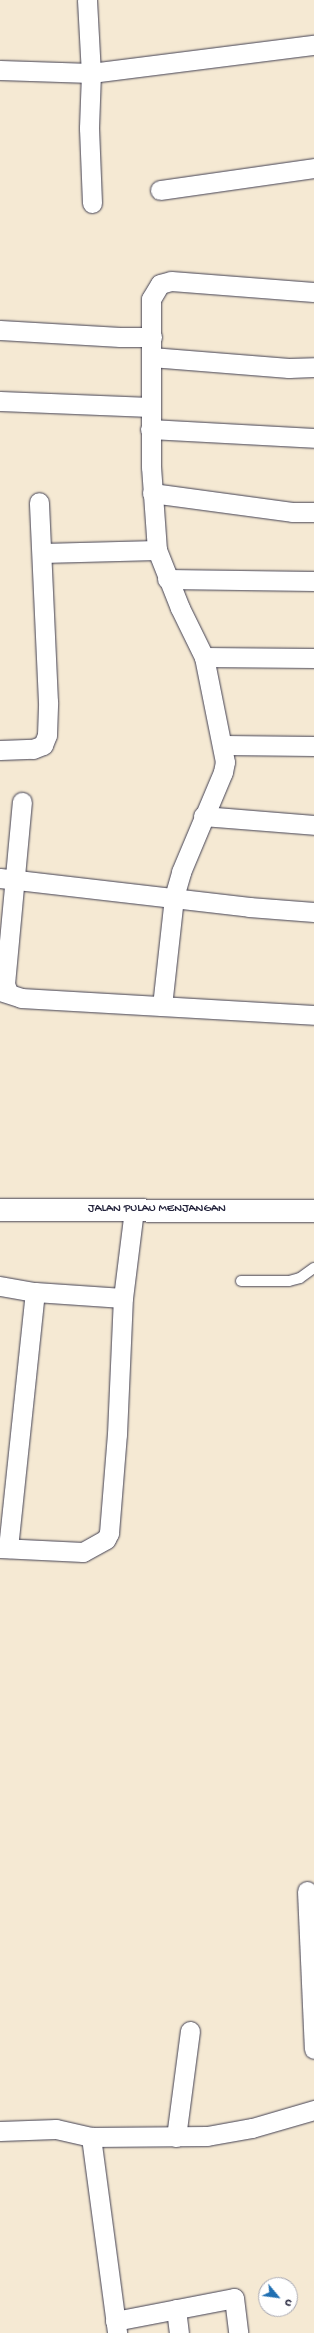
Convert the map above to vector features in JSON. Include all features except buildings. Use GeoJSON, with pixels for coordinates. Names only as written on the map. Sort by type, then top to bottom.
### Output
{"type":"FeatureCollection","features":[{"type":"Feature","properties":{"kind":"street"},"geometry":{"type":"LineString","coordinates":[[87,0],[92,73],[89,128],[92,203]]}},
{"type":"Feature","properties":{"kind":"street"},"geometry":{"type":"LineString","coordinates":[[0,70],[92,73],[314,45]]}},
{"type":"Feature","properties":{"kind":"street"},"geometry":{"type":"LineString","coordinates":[[160,190],[314,168]]}},
{"type":"Feature","properties":{"kind":"street"},"geometry":{"type":"LineString","coordinates":[[162,1006],[174,897],[181,872],[203,816],[223,772],[224,745],[204,657],[167,579],[158,550],[152,493],[150,429],[152,337],[151,299],[160,284],[171,281],[314,292]]}},
{"type":"Feature","properties":{"kind":"street"},"geometry":{"type":"LineString","coordinates":[[0,330],[152,337]]}},
{"type":"Feature","properties":{"kind":"street"},"geometry":{"type":"LineString","coordinates":[[151,357],[289,368],[314,367]]}},
{"type":"Feature","properties":{"kind":"street"},"geometry":{"type":"LineString","coordinates":[[0,401],[150,407]]}},
{"type":"Feature","properties":{"kind":"street"},"geometry":{"type":"LineString","coordinates":[[150,429],[314,438]]}},
{"type":"Feature","properties":{"kind":"street"},"geometry":{"type":"LineString","coordinates":[[152,493],[292,512],[314,512]]}},
{"type":"Feature","properties":{"kind":"street"},"geometry":{"type":"LineString","coordinates":[[0,750],[33,749],[43,745],[47,735],[40,502]]}},
{"type":"Feature","properties":{"kind":"street"},"geometry":{"type":"LineString","coordinates":[[42,553],[158,550]]}},
{"type":"Feature","properties":{"kind":"street"},"geometry":{"type":"LineString","coordinates":[[167,579],[314,581]]}},
{"type":"Feature","properties":{"kind":"street"},"geometry":{"type":"LineString","coordinates":[[204,657],[314,658]]}},
{"type":"Feature","properties":{"kind":"street"},"geometry":{"type":"LineString","coordinates":[[224,745],[314,746]]}},
{"type":"Feature","properties":{"kind":"street"},"geometry":{"type":"LineString","coordinates":[[22,802],[7,879],[4,991],[21,998],[314,1015]]}},
{"type":"Feature","properties":{"kind":"street"},"geometry":{"type":"LineString","coordinates":[[203,816],[314,825]]}},
{"type":"Feature","properties":{"kind":"street"},"geometry":{"type":"LineString","coordinates":[[7,879],[174,897],[250,907],[314,912]]}},
{"type":"Feature","properties":{"kind":"street","name":"JALAN PULAU MENJANGAN"},"geometry":{"type":"LineString","coordinates":[[0,1210],[314,1211]]}},
{"type":"Feature","properties":{"kind":"street"},"geometry":{"type":"LineString","coordinates":[[34,1292],[4,1548],[83,1552],[106,1539],[109,1533],[117,1434],[123,1298],[134,1210]]}},
{"type":"Feature","properties":{"kind":"street"},"geometry":{"type":"LineString","coordinates":[[0,1286],[34,1292],[123,1298]]}},
{"type":"Feature","properties":{"kind":"street"},"geometry":{"type":"LineString","coordinates":[[307,1891],[314,2049]]}},
{"type":"Feature","properties":{"kind":"street"},"geometry":{"type":"LineString","coordinates":[[176,2137],[190,2031]]}},
{"type":"Feature","properties":{"kind":"street"},"geometry":{"type":"LineString","coordinates":[[0,2131],[56,2129],[91,2137],[207,2136],[252,2128],[314,2110]]}},
{"type":"Feature","properties":{"kind":"street"},"geometry":{"type":"LineString","coordinates":[[91,2137],[116,2327],[176,2309],[234,2298],[238,2333]]}},
{"type":"Feature","properties":{"kind":"street"},"geometry":{"type":"LineString","coordinates":[[176,2309],[179,2333]]}},
{"type":"Feature","properties":{"kind":"lane"},"geometry":{"type":"LineString","coordinates":[[241,1281],[289,1281],[300,1278],[314,1268]]}}]}
